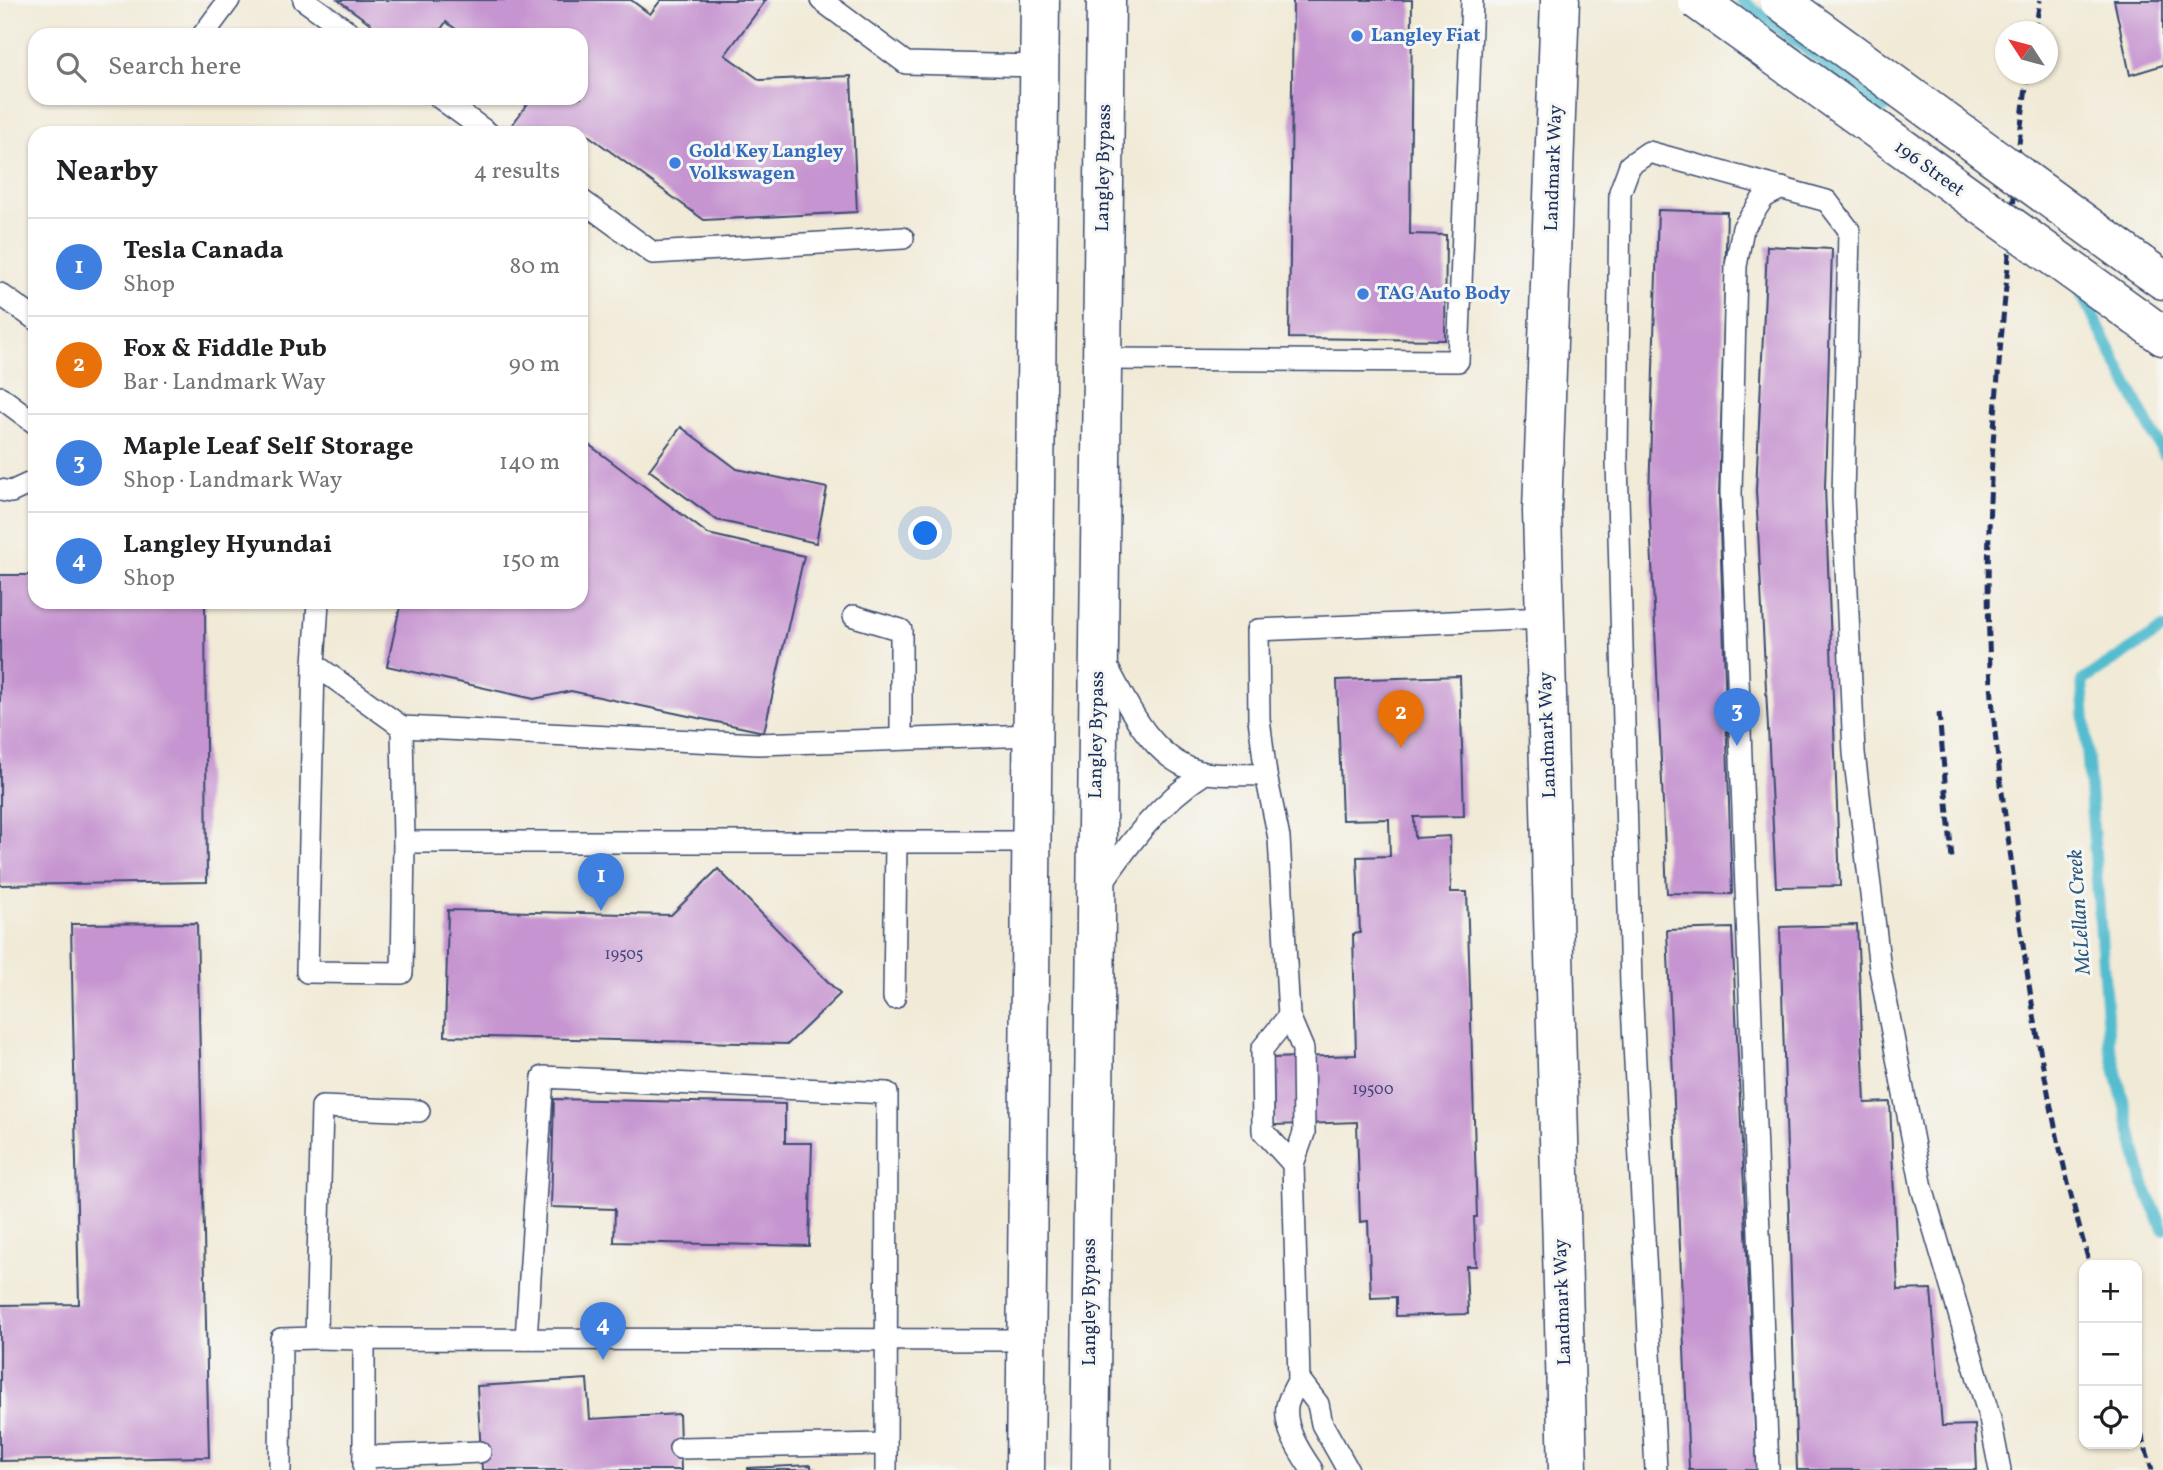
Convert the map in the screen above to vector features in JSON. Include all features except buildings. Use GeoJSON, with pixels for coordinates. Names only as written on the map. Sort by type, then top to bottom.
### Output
{"type":"FeatureCollection","features":[{"type":"Feature","properties":{"kind":"main road"},"geometry":{"type":"LineString","coordinates":[[1025,1470],[1040,0]]}},
{"type":"Feature","properties":{"kind":"main road","name":"Langley Bypass"},"geometry":{"type":"LineString","coordinates":[[1090,1470],[1106,0]]}},
{"type":"Feature","properties":{"kind":"main road","name":"Landmark Way"},"geometry":{"type":"LineString","coordinates":[[1560,0],[1542,511],[1568,1470]]}},
{"type":"Feature","properties":{"kind":"main road","name":"196 Street"},"geometry":{"type":"LineString","coordinates":[[1697,0],[2150,327]]}},
{"type":"Feature","properties":{"kind":"main road"},"geometry":{"type":"LineString","coordinates":[[1779,0],[2152,272]]}},
{"type":"Feature","properties":{"kind":"lane"},"geometry":{"type":"LineString","coordinates":[[208,28],[229,0]]}},
{"type":"Feature","properties":{"kind":"lane"},"geometry":{"type":"LineString","coordinates":[[304,0],[343,28]]}},
{"type":"Feature","properties":{"kind":"lane"},"geometry":{"type":"LineString","coordinates":[[821,0],[906,63],[1040,66]]}},
{"type":"Feature","properties":{"kind":"lane"},"geometry":{"type":"LineString","coordinates":[[1101,359],[1458,361],[1472,0]]}},
{"type":"Feature","properties":{"kind":"lane"},"geometry":{"type":"LineString","coordinates":[[450,105],[478,126]]}},
{"type":"Feature","properties":{"kind":"lane"},"geometry":{"type":"LineString","coordinates":[[1656,1470],[1630,985],[1617,460],[1620,192],[1630,165],[1649,152],[1827,201],[1849,230],[1843,512],[1854,752],[1878,956],[1922,1188],[1990,1419],[2000,1470]]}},
{"type":"Feature","properties":{"kind":"lane"},"geometry":{"type":"LineString","coordinates":[[1768,1470],[1731,492],[1736,266],[1743,228],[1764,197],[1782,188]]}},
{"type":"Feature","properties":{"kind":"lane"},"geometry":{"type":"LineString","coordinates":[[588,205],[653,253],[903,238]]}},
{"type":"Feature","properties":{"kind":"lane"},"geometry":{"type":"LineString","coordinates":[[0,295],[28,314]]}},
{"type":"Feature","properties":{"kind":"lane"},"geometry":{"type":"LineString","coordinates":[[0,397],[28,418]]}},
{"type":"Feature","properties":{"kind":"lane"},"geometry":{"type":"LineString","coordinates":[[0,489],[11,492],[28,484]]}},
{"type":"Feature","properties":{"kind":"lane"},"geometry":{"type":"LineString","coordinates":[[318,609],[306,972],[402,972],[402,727]]}},
{"type":"Feature","properties":{"kind":"lane"},"geometry":{"type":"LineString","coordinates":[[853,616],[901,630],[901,740]]}},
{"type":"Feature","properties":{"kind":"lane"},"geometry":{"type":"LineString","coordinates":[[1312,1470],[1295,1442],[1287,1406],[1299,1379],[1293,1164],[1304,1133],[1303,1049],[1289,1016],[1279,838],[1266,775],[1259,719],[1258,631],[1545,618]]}},
{"type":"Feature","properties":{"kind":"lane"},"geometry":{"type":"LineString","coordinates":[[1098,650],[1138,722],[1166,756],[1205,773],[1266,775]]}},
{"type":"Feature","properties":{"kind":"lane"},"geometry":{"type":"LineString","coordinates":[[314,664],[402,727],[758,744],[1031,735]]}},
{"type":"Feature","properties":{"kind":"lane"},"geometry":{"type":"LineString","coordinates":[[1095,894],[1122,854],[1168,800],[1205,773]]}},
{"type":"Feature","properties":{"kind":"lane"},"geometry":{"type":"LineString","coordinates":[[404,842],[1030,842]]}},
{"type":"Feature","properties":{"kind":"lane"},"geometry":{"type":"LineString","coordinates":[[894,998],[896,842]]}},
{"type":"Feature","properties":{"kind":"lane"},"geometry":{"type":"LineString","coordinates":[[1289,1016],[1262,1049],[1263,1131],[1293,1164]]}},
{"type":"Feature","properties":{"kind":"lane"},"geometry":{"type":"LineString","coordinates":[[526,1339],[543,1077],[887,1093],[886,1470]]}},
{"type":"Feature","properties":{"kind":"lane"},"geometry":{"type":"LineString","coordinates":[[316,1338],[322,1107],[419,1111]]}},
{"type":"Feature","properties":{"kind":"lane"},"geometry":{"type":"LineString","coordinates":[[280,1470],[281,1339],[1026,1340]]}},
{"type":"Feature","properties":{"kind":"lane"},"geometry":{"type":"LineString","coordinates":[[364,1339],[364,1464],[481,1452]]}},
{"type":"Feature","properties":{"kind":"lane"},"geometry":{"type":"LineString","coordinates":[[1299,1379],[1318,1404],[1322,1424],[1348,1470]]}},
{"type":"Feature","properties":{"kind":"lane"},"geometry":{"type":"LineString","coordinates":[[680,1448],[886,1444]]}},
{"type":"Feature","properties":{"kind":"waterway"},"geometry":{"type":"LineString","coordinates":[[1741,0],[1884,108]]}},
{"type":"Feature","properties":{"kind":"waterway","name":"McLellan Creek"},"geometry":{"type":"LineString","coordinates":[[2080,291],[2163,453]]}},
{"type":"Feature","properties":{"kind":"waterway","name":"McLellan Creek"},"geometry":{"type":"LineString","coordinates":[[2163,629],[2082,681],[2109,1043],[2144,1185],[2163,1229]]}},
{"type":"Feature","properties":{"kind":"railway"},"geometry":{"type":"LineString","coordinates":[[2037,21],[2040,0]]}},
{"type":"Feature","properties":{"kind":"railway"},"geometry":{"type":"LineString","coordinates":[[2027,84],[2016,170],[1993,453],[1988,593],[1990,670],[2002,790],[2036,1026],[2054,1122],[2089,1260]]}},
{"type":"Feature","properties":{"kind":"railway"},"geometry":{"type":"LineString","coordinates":[[1939,713],[1952,859]]}},
{"type":"Feature","properties":{"kind":"railway"},"geometry":{"type":"LineString","coordinates":[[2142,1437],[2152,1470]]}},
{"type":"Feature","properties":{"kind":"place","name":"Langley Fiat"},"geometry":{"type":"Point","coordinates":[1357,36]}},
{"type":"Feature","properties":{"kind":"place","name":"Gold Key Langley Volkswagen"},"geometry":{"type":"Point","coordinates":[675,163]}},
{"type":"Feature","properties":{"kind":"place","name":"TAG Auto Body"},"geometry":{"type":"Point","coordinates":[1363,294]}},
{"type":"Feature","properties":{"kind":"place","name":"Maple Leaf Self Storage"},"geometry":{"type":"Point","coordinates":[1737,746]}},
{"type":"Feature","properties":{"kind":"place","name":"Fox & Fiddle Pub"},"geometry":{"type":"Point","coordinates":[1401,748]}},
{"type":"Feature","properties":{"kind":"place","name":"Tesla Canada"},"geometry":{"type":"Point","coordinates":[601,911]}},
{"type":"Feature","properties":{"kind":"place","name":"Langley Hyundai"},"geometry":{"type":"Point","coordinates":[603,1360]}}]}
